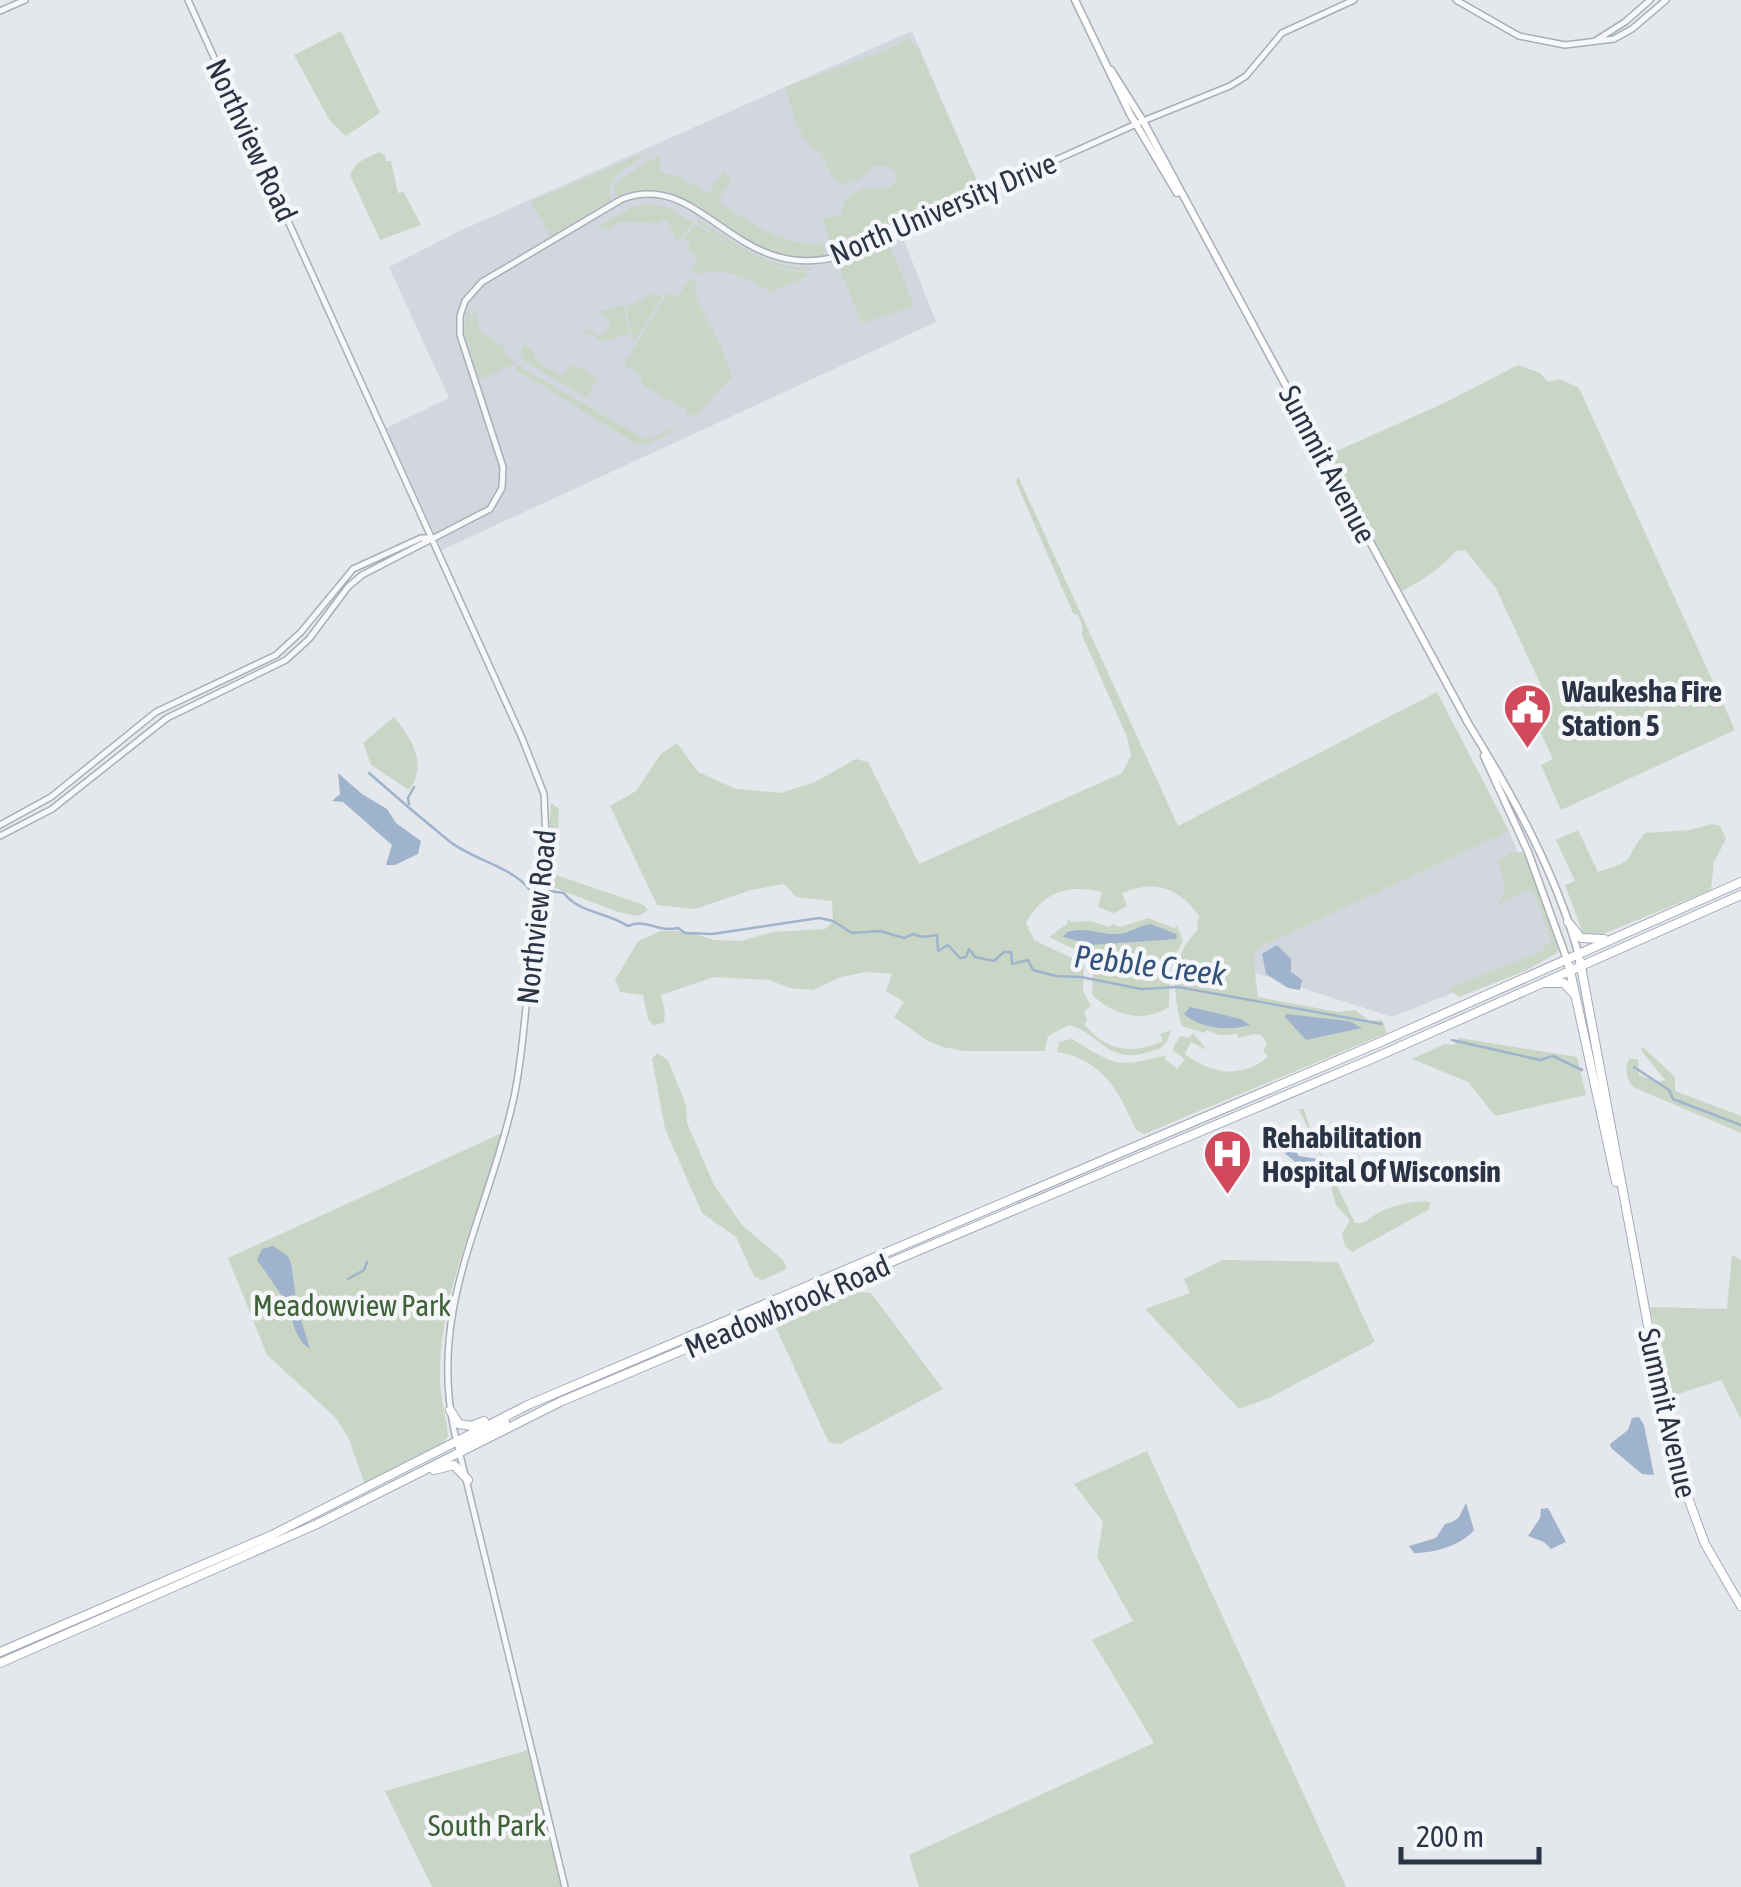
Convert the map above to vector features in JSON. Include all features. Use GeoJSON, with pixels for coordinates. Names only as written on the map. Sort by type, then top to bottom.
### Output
{"type":"FeatureCollection","features":[{"type":"Feature","properties":{"kind":"main road","name":"Summit Avenue"},"geometry":{"type":"LineString","coordinates":[[1074,0],[1534,838],[1581,964],[1624,1209],[1678,1473],[1705,1544],[1741,1606]]}},
{"type":"Feature","properties":{"kind":"main road","name":"Summit Avenue"},"geometry":{"type":"LineString","coordinates":[[1468,723],[1524,841],[1566,957],[1624,1209]]}},
{"type":"Feature","properties":{"kind":"main road","name":"Meadowbrook Road"},"geometry":{"type":"LineString","coordinates":[[0,1652],[272,1535],[524,1407],[1376,1044],[1741,882]]}},
{"type":"Feature","properties":{"kind":"main road","name":"Meadowbrook Road"},"geometry":{"type":"LineString","coordinates":[[0,1662],[242,1559],[560,1402],[1374,1058],[1741,895]]}},
{"type":"Feature","properties":{"kind":"main road"},"geometry":{"type":"LineString","coordinates":[[1568,922],[1581,938],[1608,939]]}},
{"type":"Feature","properties":{"kind":"main road"},"geometry":{"type":"LineString","coordinates":[[1539,983],[1564,983],[1571,988],[1578,1004]]}},
{"type":"Feature","properties":{"kind":"main road"},"geometry":{"type":"LineString","coordinates":[[450,1410],[459,1424],[466,1426],[524,1407]]}},
{"type":"Feature","properties":{"kind":"main road"},"geometry":{"type":"LineString","coordinates":[[460,1452],[464,1444],[512,1418],[524,1407]]}},
{"type":"Feature","properties":{"kind":"main road"},"geometry":{"type":"LineString","coordinates":[[389,1488],[450,1465],[468,1480]]}},
{"type":"Feature","properties":{"kind":"street"},"geometry":{"type":"LineString","coordinates":[[0,11],[25,0]]}},
{"type":"Feature","properties":{"kind":"street","name":"Northview Road"},"geometry":{"type":"LineString","coordinates":[[188,0],[542,788],[547,815],[516,1091],[500,1157],[460,1274],[450,1318],[446,1366],[450,1410],[565,1887]]}},
{"type":"Feature","properties":{"kind":"street","name":"North University Drive"},"geometry":{"type":"LineString","coordinates":[[0,836],[52,809],[167,718],[286,660],[309,640],[356,580],[486,513],[500,496],[504,482],[502,461],[460,335],[465,301],[482,282],[622,199],[646,193],[674,198],[758,251],[790,261],[824,260],[848,253],[1239,81],[1282,33],[1354,0]]}},
{"type":"Feature","properties":{"kind":"street"},"geometry":{"type":"LineString","coordinates":[[1456,0],[1527,39],[1565,45],[1602,43],[1622,35],[1666,0]]}},
{"type":"Feature","properties":{"kind":"street"},"geometry":{"type":"LineString","coordinates":[[1595,41],[1650,0]]}},
{"type":"Feature","properties":{"kind":"street","name":"North University Drive"},"geometry":{"type":"LineString","coordinates":[[0,825],[51,798],[156,712],[276,655],[302,632],[353,569],[420,538],[431,538]]}},
{"type":"Feature","properties":{"kind":"shaded area"},"geometry":{"type":"Polygon","coordinates":[[[912,31],[980,189],[898,225],[936,322],[442,550],[386,428],[449,398],[389,267],[464,229],[912,31]]]}},
{"type":"Feature","properties":{"kind":"shaded area"},"geometry":{"type":"Polygon","coordinates":[[[1509,831],[1555,945],[1511,970],[1392,1017],[1253,972],[1252,958],[1258,948],[1509,831]]]}},
{"type":"Feature","properties":{"kind":"green space"},"geometry":{"type":"Polygon","coordinates":[[[341,31],[380,113],[346,136],[330,121],[294,55],[341,31]]]}},
{"type":"Feature","properties":{"kind":"green space"},"geometry":{"type":"Polygon","coordinates":[[[909,38],[919,50],[980,188],[833,252],[823,218],[842,215],[845,199],[865,188],[888,188],[898,173],[875,165],[860,179],[840,185],[822,153],[802,135],[785,87],[887,50],[909,38]]]}},
{"type":"Feature","properties":{"kind":"green space"},"geometry":{"type":"Polygon","coordinates":[[[379,152],[391,161],[398,193],[404,192],[421,225],[380,240],[350,175],[357,163],[379,152]]]}},
{"type":"Feature","properties":{"kind":"green space"},"geometry":{"type":"Polygon","coordinates":[[[645,153],[615,178],[611,200],[551,236],[531,201],[645,153]]]}},
{"type":"Feature","properties":{"kind":"green space"},"geometry":{"type":"Polygon","coordinates":[[[658,156],[659,171],[681,178],[708,194],[723,172],[732,179],[717,201],[781,237],[795,242],[824,243],[826,255],[793,256],[765,248],[672,194],[646,190],[616,196],[616,182],[658,156]]]}},
{"type":"Feature","properties":{"kind":"green space"},"geometry":{"type":"Polygon","coordinates":[[[644,204],[664,206],[693,223],[676,240],[669,222],[661,220],[618,222],[609,230],[598,226],[644,204]]]}},
{"type":"Feature","properties":{"kind":"green space"},"geometry":{"type":"Polygon","coordinates":[[[698,219],[764,258],[810,271],[753,261],[784,271],[810,273],[772,292],[730,273],[690,271],[698,258],[684,240],[695,224],[752,259],[697,222],[698,219]]]}},
{"type":"Feature","properties":{"kind":"green space"},"geometry":{"type":"Polygon","coordinates":[[[890,246],[914,306],[862,323],[839,268],[890,246]]]}},
{"type":"Feature","properties":{"kind":"green space"},"geometry":{"type":"Polygon","coordinates":[[[689,279],[697,283],[695,297],[732,376],[698,414],[686,416],[686,410],[640,383],[643,376],[624,365],[667,293],[678,297],[689,279]]]}},
{"type":"Feature","properties":{"kind":"green space"},"geometry":{"type":"Polygon","coordinates":[[[654,293],[662,297],[634,343],[636,335],[632,334],[626,307],[654,293]]]}},
{"type":"Feature","properties":{"kind":"green space"},"geometry":{"type":"Polygon","coordinates":[[[623,305],[630,334],[603,341],[585,331],[586,328],[602,337],[611,321],[597,312],[623,305]]]}},
{"type":"Feature","properties":{"kind":"green space"},"geometry":{"type":"Polygon","coordinates":[[[474,306],[480,331],[504,347],[508,358],[516,363],[484,378],[470,336],[483,378],[479,379],[464,333],[466,312],[470,311],[470,334],[474,306]]]}},
{"type":"Feature","properties":{"kind":"green space"},"geometry":{"type":"Polygon","coordinates":[[[524,343],[535,360],[562,377],[570,365],[597,379],[586,398],[521,359],[525,351],[519,358],[524,343]]]}},
{"type":"Feature","properties":{"kind":"green space"},"geometry":{"type":"Polygon","coordinates":[[[517,365],[646,440],[690,422],[646,445],[635,443],[514,368],[517,365]]]}},
{"type":"Feature","properties":{"kind":"green space"},"geometry":{"type":"Polygon","coordinates":[[[1518,365],[1540,373],[1548,382],[1560,379],[1579,388],[1735,730],[1561,810],[1541,765],[1553,759],[1526,701],[1544,692],[1496,588],[1465,550],[1456,551],[1402,591],[1328,455],[1518,365]]]}},
{"type":"Feature","properties":{"kind":"green space"},"geometry":{"type":"Polygon","coordinates":[[[1018,476],[1178,826],[1437,692],[1509,831],[1258,948],[1253,958],[1258,997],[1338,1012],[1355,1010],[1370,1021],[1382,1020],[1387,1033],[1144,1134],[1136,1130],[1107,1079],[1086,1062],[1057,1052],[1059,1042],[1072,1039],[1117,1062],[1167,1055],[1165,1059],[1177,1069],[1185,1059],[1172,1050],[1180,1036],[1189,1038],[1193,1033],[1207,1050],[1191,1042],[1185,1054],[1215,1070],[1247,1069],[1268,1057],[1263,1051],[1267,1043],[1261,1035],[1239,1038],[1237,1034],[1220,1035],[1207,1030],[1204,1033],[1182,1026],[1176,1001],[1176,974],[1183,950],[1198,930],[1200,917],[1184,899],[1166,889],[1146,887],[1122,893],[1127,906],[1114,913],[1098,907],[1102,892],[1067,890],[1040,904],[1026,923],[1034,940],[1084,964],[1083,991],[1091,1006],[1084,1012],[1084,1024],[1101,1040],[1120,1048],[1140,1048],[1163,1041],[1160,1034],[1171,1030],[1162,1046],[1145,1053],[1112,1051],[1069,1025],[1048,1036],[1045,1051],[964,1051],[943,1047],[894,1017],[904,1002],[886,991],[892,974],[866,972],[841,977],[813,990],[790,988],[769,980],[714,977],[661,995],[664,1023],[653,1025],[643,995],[620,992],[615,980],[638,941],[661,931],[741,941],[773,932],[825,929],[833,921],[832,901],[796,897],[784,884],[751,890],[695,909],[657,905],[610,806],[636,791],[661,754],[677,743],[698,772],[736,789],[781,793],[815,782],[856,759],[868,762],[919,864],[1122,773],[1131,756],[1127,737],[1082,635],[1078,615],[1073,613],[1016,482],[1018,476]]]}},
{"type":"Feature","properties":{"kind":"green space"},"geometry":{"type":"Polygon","coordinates":[[[394,717],[412,743],[417,761],[415,780],[409,790],[371,765],[363,743],[394,717]]]}},
{"type":"Feature","properties":{"kind":"green space"},"geometry":{"type":"Polygon","coordinates":[[[551,803],[559,809],[556,875],[644,905],[648,910],[638,916],[618,912],[545,884],[551,803]]]}},
{"type":"Feature","properties":{"kind":"green space"},"geometry":{"type":"Polygon","coordinates":[[[1712,824],[1720,826],[1726,839],[1714,862],[1711,890],[1603,934],[1584,936],[1565,885],[1575,881],[1556,840],[1578,830],[1598,872],[1629,858],[1645,833],[1690,830],[1712,824]]]}},
{"type":"Feature","properties":{"kind":"green space"},"geometry":{"type":"Polygon","coordinates":[[[1512,852],[1522,852],[1527,859],[1559,945],[1557,953],[1525,971],[1459,997],[1449,989],[1544,950],[1552,942],[1534,893],[1529,890],[1498,905],[1505,890],[1499,860],[1512,852]]]}},
{"type":"Feature","properties":{"kind":"green space"},"geometry":{"type":"Polygon","coordinates":[[[1148,918],[1177,926],[1183,941],[1170,967],[1169,1007],[1148,1015],[1119,1012],[1092,995],[1093,967],[1088,956],[1049,937],[1068,919],[1120,927],[1148,918]]]}},
{"type":"Feature","properties":{"kind":"green space"},"geometry":{"type":"Polygon","coordinates":[[[1459,1038],[1577,1057],[1586,1095],[1495,1116],[1468,1082],[1412,1059],[1445,1044],[1453,1045],[1459,1038]]]}},
{"type":"Feature","properties":{"kind":"green space"},"geometry":{"type":"Polygon","coordinates":[[[1643,1047],[1675,1077],[1675,1091],[1741,1116],[1741,1133],[1633,1087],[1626,1073],[1629,1059],[1638,1059],[1639,1075],[1659,1082],[1665,1080],[1641,1050],[1643,1047]]]}},
{"type":"Feature","properties":{"kind":"green space"},"geometry":{"type":"Polygon","coordinates":[[[657,1053],[668,1060],[686,1105],[687,1123],[714,1185],[742,1225],[783,1260],[787,1269],[762,1280],[754,1276],[736,1237],[702,1213],[665,1129],[652,1059],[657,1053]]]}},
{"type":"Feature","properties":{"kind":"green space"},"geometry":{"type":"Polygon","coordinates":[[[1299,1109],[1304,1109],[1312,1135],[1355,1223],[1411,1202],[1431,1202],[1428,1210],[1352,1252],[1345,1246],[1342,1234],[1350,1220],[1336,1205],[1324,1163],[1299,1109]]]}},
{"type":"Feature","properties":{"kind":"green space","name":"Meadowview Park"},"geometry":{"type":"Polygon","coordinates":[[[502,1133],[445,1318],[440,1383],[448,1437],[441,1445],[365,1484],[348,1437],[336,1418],[267,1355],[228,1258],[502,1133]]]}},
{"type":"Feature","properties":{"kind":"green space"},"geometry":{"type":"Polygon","coordinates":[[[1732,1255],[1741,1260],[1741,1419],[1721,1380],[1672,1396],[1650,1307],[1727,1309],[1732,1255]]]}},
{"type":"Feature","properties":{"kind":"green space"},"geometry":{"type":"Polygon","coordinates":[[[1223,1260],[1338,1262],[1375,1342],[1269,1398],[1239,1409],[1145,1309],[1190,1293],[1184,1279],[1223,1260]]]}},
{"type":"Feature","properties":{"kind":"green space"},"geometry":{"type":"Polygon","coordinates":[[[855,1292],[871,1293],[943,1389],[840,1444],[829,1443],[776,1328],[855,1292]]]}},
{"type":"Feature","properties":{"kind":"green space"},"geometry":{"type":"Polygon","coordinates":[[[1147,1451],[1346,1887],[919,1887],[909,1855],[1154,1743],[1092,1640],[1133,1621],[1097,1557],[1103,1522],[1074,1484],[1147,1451]]]}},
{"type":"Feature","properties":{"kind":"green space","name":"South Park"},"geometry":{"type":"Polygon","coordinates":[[[532,1749],[565,1887],[432,1887],[385,1791],[532,1749]]]}},
{"type":"Feature","properties":{"kind":"water"},"geometry":{"type":"Polygon","coordinates":[[[338,773],[387,809],[396,823],[421,841],[418,854],[386,865],[392,845],[343,802],[332,801],[340,794],[338,773]]]}},
{"type":"Feature","properties":{"kind":"water"},"geometry":{"type":"Polygon","coordinates":[[[1151,924],[1176,934],[1177,939],[1092,945],[1063,937],[1067,932],[1081,930],[1122,934],[1151,924]]]}},
{"type":"Feature","properties":{"kind":"water"},"geometry":{"type":"Polygon","coordinates":[[[1277,945],[1291,959],[1291,972],[1302,980],[1300,990],[1288,988],[1266,974],[1262,954],[1277,945]]]}},
{"type":"Feature","properties":{"kind":"water"},"geometry":{"type":"Polygon","coordinates":[[[1190,1007],[1241,1019],[1250,1025],[1207,1026],[1184,1014],[1190,1007]]]}},
{"type":"Feature","properties":{"kind":"water"},"geometry":{"type":"Polygon","coordinates":[[[1286,1014],[1349,1021],[1362,1028],[1306,1040],[1286,1014]]]}},
{"type":"Feature","properties":{"kind":"water"},"geometry":{"type":"Polygon","coordinates":[[[1264,1125],[1288,1140],[1299,1156],[1318,1159],[1321,1166],[1305,1170],[1259,1132],[1264,1125]]]}},
{"type":"Feature","properties":{"kind":"water"},"geometry":{"type":"Polygon","coordinates":[[[273,1246],[288,1256],[291,1263],[297,1306],[310,1349],[296,1333],[284,1300],[257,1260],[262,1249],[273,1246]]]}},
{"type":"Feature","properties":{"kind":"water"},"geometry":{"type":"Polygon","coordinates":[[[1639,1417],[1654,1475],[1642,1474],[1611,1448],[1610,1444],[1628,1430],[1632,1418],[1639,1417]]]}},
{"type":"Feature","properties":{"kind":"water"},"geometry":{"type":"Polygon","coordinates":[[[1466,1503],[1474,1530],[1468,1536],[1446,1548],[1414,1553],[1409,1546],[1436,1538],[1445,1524],[1459,1517],[1466,1503]]]}},
{"type":"Feature","properties":{"kind":"water"},"geometry":{"type":"Polygon","coordinates":[[[1548,1508],[1566,1542],[1551,1549],[1528,1536],[1540,1518],[1541,1509],[1548,1508]]]}},
{"type":"Feature","properties":{"kind":"waterway","name":"Pebble Creek"},"geometry":{"type":"LineString","coordinates":[[369,773],[449,841],[513,875],[529,889]]}},
{"type":"Feature","properties":{"kind":"waterway"},"geometry":{"type":"LineString","coordinates":[[409,804],[414,787]]}},
{"type":"Feature","properties":{"kind":"waterway","name":"Pebble Creek"},"geometry":{"type":"LineString","coordinates":[[549,891],[564,893],[577,904],[628,926],[641,924],[712,934],[819,918],[833,921],[852,933],[880,931],[904,938],[913,934],[937,935],[938,951],[948,945],[960,958],[966,957],[969,949],[975,957],[994,961],[1004,952],[1011,952],[1012,964],[1028,960],[1033,970],[1056,976],[1141,989],[1178,987],[1382,1024]]}},
{"type":"Feature","properties":{"kind":"waterway","name":"Pebble Creek"},"geometry":{"type":"LineString","coordinates":[[1452,1040],[1540,1060],[1553,1056],[1582,1070]]}},
{"type":"Feature","properties":{"kind":"waterway","name":"Pebble Creek"},"geometry":{"type":"LineString","coordinates":[[1634,1067],[1669,1090],[1673,1099],[1741,1125]]}},
{"type":"Feature","properties":{"kind":"waterway"},"geometry":{"type":"LineString","coordinates":[[348,1279],[364,1270],[367,1262]]}},
{"type":"Feature","properties":{"kind":"place","name":"Waukesha Fire Station 5"},"geometry":{"type":"Point","coordinates":[1527,750]}},
{"type":"Feature","properties":{"kind":"place","name":"Rehabilitation Hospital Of Wisconsin"},"geometry":{"type":"Point","coordinates":[1227,1196]}}]}
